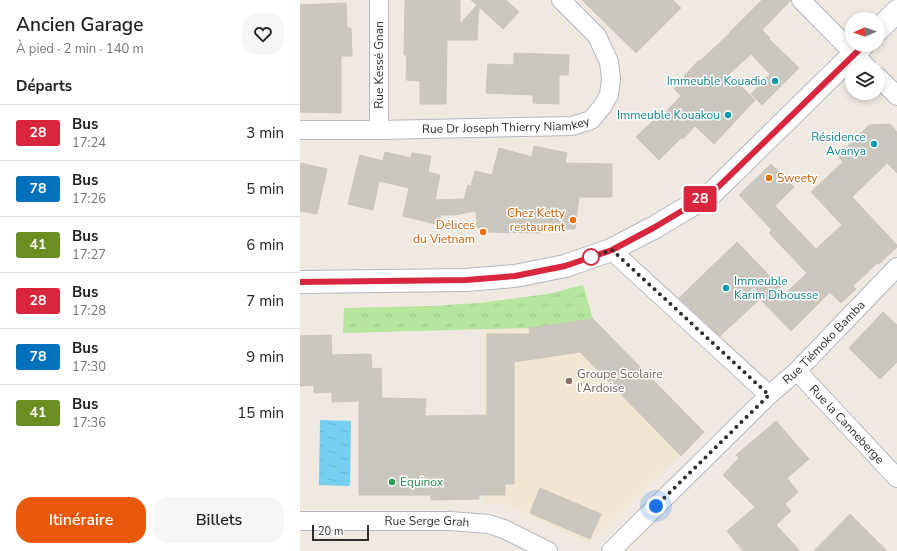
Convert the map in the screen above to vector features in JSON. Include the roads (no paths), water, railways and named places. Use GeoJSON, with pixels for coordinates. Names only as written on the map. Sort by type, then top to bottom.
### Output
{"type":"FeatureCollection","features":[{"type":"Feature","properties":{"kind":"main road"},"geometry":{"type":"LineString","coordinates":[[885,23],[897,12]]}},
{"type":"Feature","properties":{"kind":"main road"},"geometry":{"type":"LineString","coordinates":[[300,282],[466,280],[515,276],[565,266],[612,250],[655,227],[712,193],[862,55]]}},
{"type":"Feature","properties":{"kind":"street","name":"Rue Kessé Gnan"},"geometry":{"type":"LineString","coordinates":[[379,0],[379,130]]}},
{"type":"Feature","properties":{"kind":"street","name":"Rue Dr Joseph Thierry Niamkey"},"geometry":{"type":"LineString","coordinates":[[300,130],[572,126],[591,120],[602,108],[609,95],[611,79],[609,62],[597,36],[561,0]]}},
{"type":"Feature","properties":{"kind":"street"},"geometry":{"type":"LineString","coordinates":[[800,0],[862,55]]}},
{"type":"Feature","properties":{"kind":"street"},"geometry":{"type":"LineString","coordinates":[[885,84],[897,96]]}},
{"type":"Feature","properties":{"kind":"street"},"geometry":{"type":"LineString","coordinates":[[612,250],[769,395]]}},
{"type":"Feature","properties":{"kind":"street","name":"Rue Tiémoko Bamba"},"geometry":{"type":"LineString","coordinates":[[611,551],[769,395],[797,371],[897,267]]}},
{"type":"Feature","properties":{"kind":"street","name":"Rue la Canneberge"},"geometry":{"type":"LineString","coordinates":[[797,371],[897,478]]}},
{"type":"Feature","properties":{"kind":"street","name":"Rue Serge Grah"},"geometry":{"type":"LineString","coordinates":[[300,521],[450,521],[488,524],[504,529],[548,551]]}},
{"type":"Feature","properties":{"kind":"water"},"geometry":{"type":"Polygon","coordinates":[[[320,420],[351,421],[350,486],[319,485],[320,420]]]}},
{"type":"Feature","properties":{"kind":"place","name":"Immeuble Kouadio"},"geometry":{"type":"Point","coordinates":[775,81]}},
{"type":"Feature","properties":{"kind":"place","name":"Immeuble Kouakou"},"geometry":{"type":"Point","coordinates":[728,115]}},
{"type":"Feature","properties":{"kind":"place","name":"Résidence Avanya"},"geometry":{"type":"Point","coordinates":[874,144]}},
{"type":"Feature","properties":{"kind":"place","name":"Sweety"},"geometry":{"type":"Point","coordinates":[769,178]}},
{"type":"Feature","properties":{"kind":"place","name":"Chez Ketty restaurant"},"geometry":{"type":"Point","coordinates":[573,220]}},
{"type":"Feature","properties":{"kind":"place","name":"Délices du Vietnam"},"geometry":{"type":"Point","coordinates":[483,232]}},
{"type":"Feature","properties":{"kind":"place","name":"Immeuble Karim Dibousse"},"geometry":{"type":"Point","coordinates":[726,288]}},
{"type":"Feature","properties":{"kind":"place","name":"Groupe Scolaire l'Ardoise"},"geometry":{"type":"Point","coordinates":[569,381]}},
{"type":"Feature","properties":{"kind":"place","name":"Equinox"},"geometry":{"type":"Point","coordinates":[392,482]}}]}
